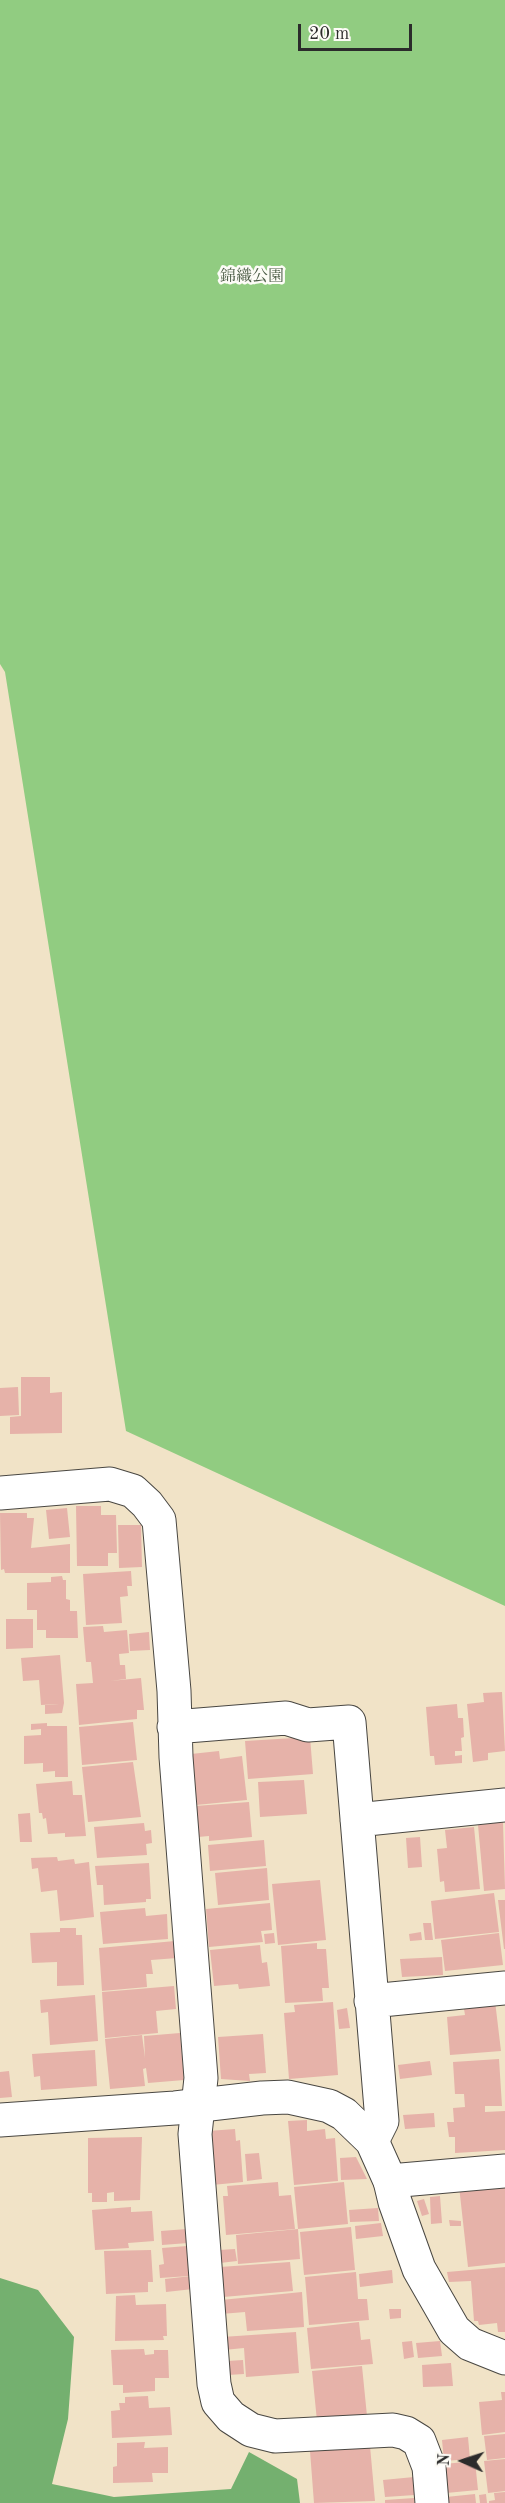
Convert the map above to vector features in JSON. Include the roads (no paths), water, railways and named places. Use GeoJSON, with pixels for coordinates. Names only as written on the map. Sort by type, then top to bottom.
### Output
{"type":"FeatureCollection","features":[{"type":"Feature","properties":{"kind":"street"},"geometry":{"type":"LineString","coordinates":[[0,1493],[110,1484],[133,1491],[159,1520],[174,1691],[174,1727],[201,2078],[195,2134],[214,2384],[218,2402],[231,2417],[251,2430],[275,2436],[393,2430],[406,2433],[419,2441],[429,2468],[432,2503]]}},
{"type":"Feature","properties":{"kind":"street"},"geometry":{"type":"LineString","coordinates":[[174,1727],[286,1718],[308,1725],[349,1722],[382,2121],[372,2141]]}},
{"type":"Feature","properties":{"kind":"street"},"geometry":{"type":"LineString","coordinates":[[357,1820],[505,1805]]}},
{"type":"Feature","properties":{"kind":"street"},"geometry":{"type":"LineString","coordinates":[[371,2001],[505,1988]]}},
{"type":"Feature","properties":{"kind":"street"},"geometry":{"type":"LineString","coordinates":[[0,2120],[262,2098],[312,2100],[344,2114],[372,2141],[390,2181],[395,2202],[420,2269],[454,2330],[470,2343],[505,2358]]}},
{"type":"Feature","properties":{"kind":"street"},"geometry":{"type":"LineString","coordinates":[[390,2181],[505,2171]]}},
{"type":"Feature","properties":{"kind":"park label","name":"錦織公園"},"geometry":{"type":"Point","coordinates":[252,277]}}]}
